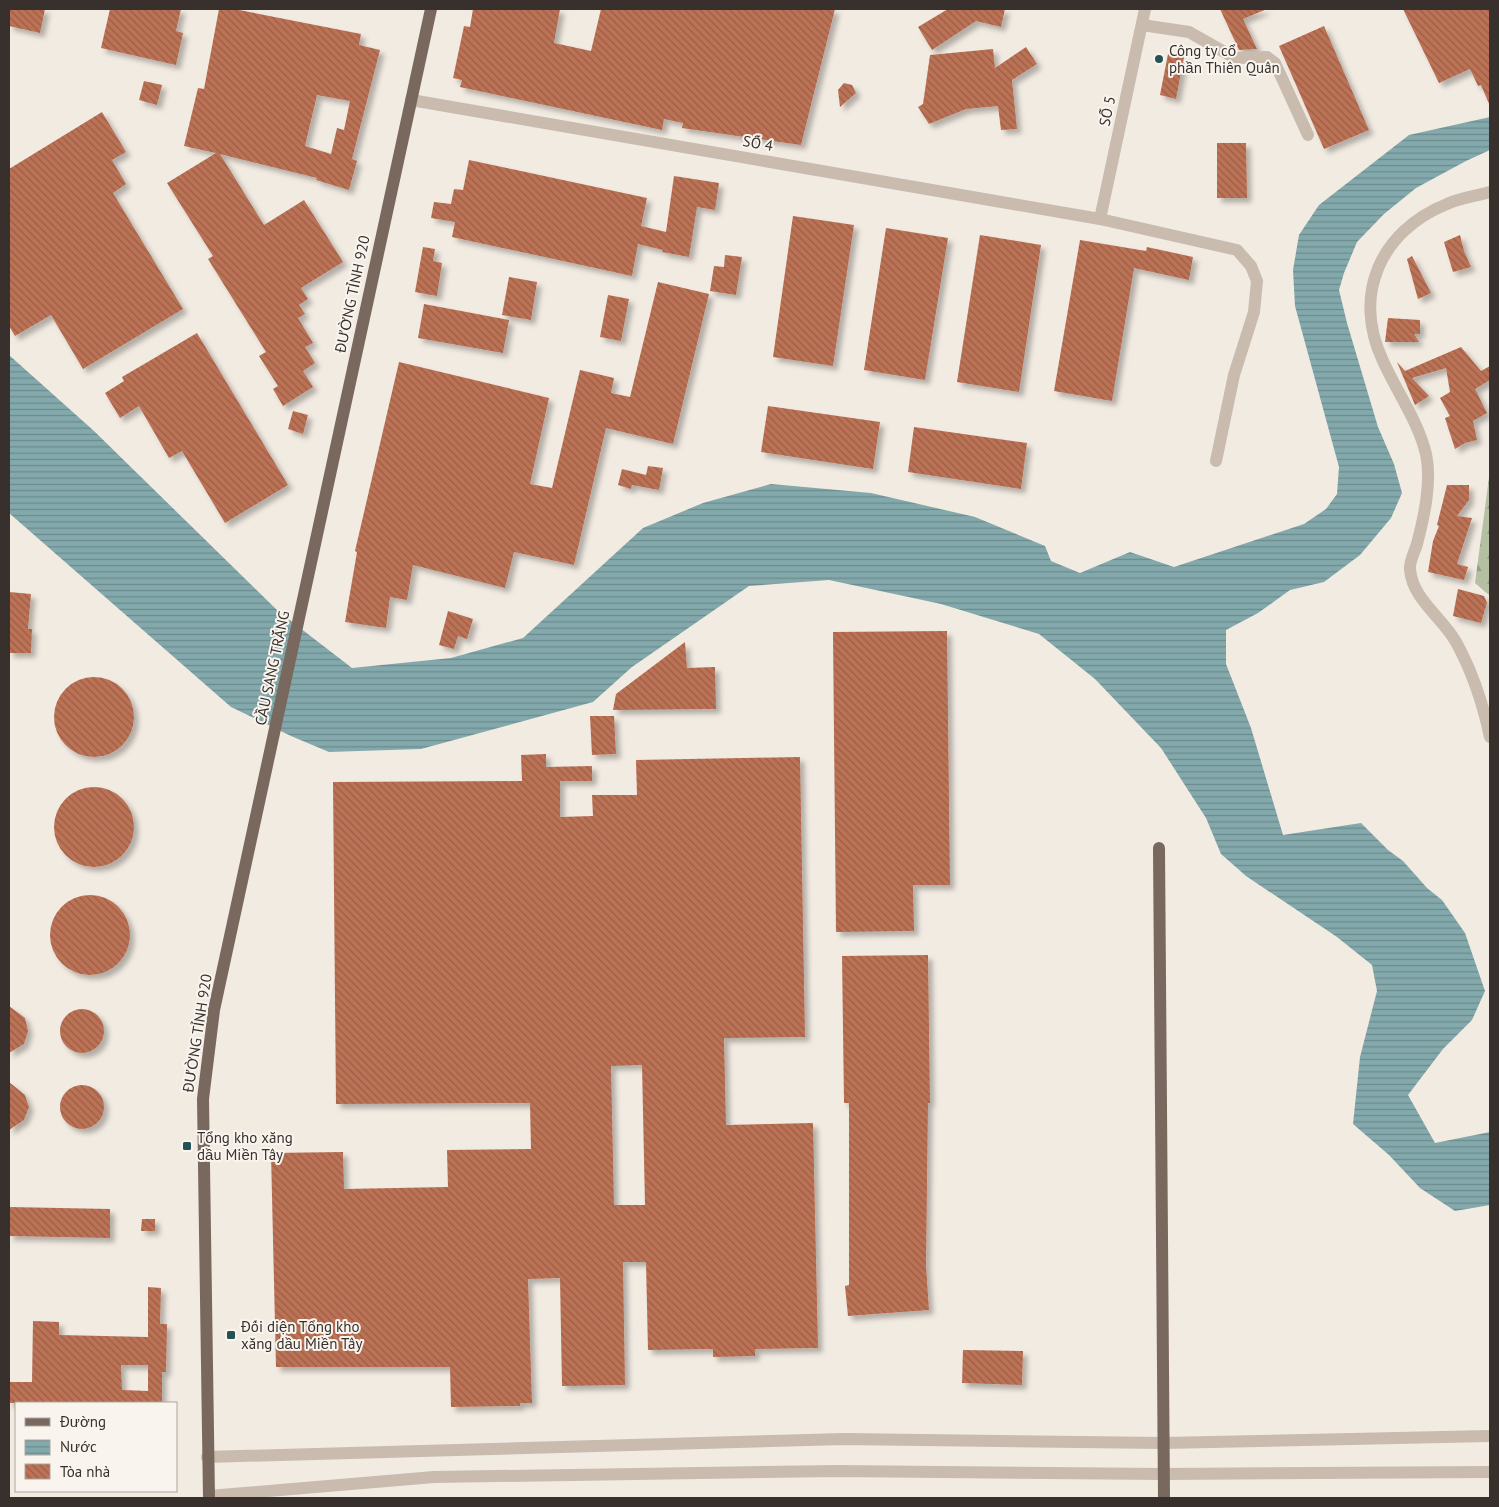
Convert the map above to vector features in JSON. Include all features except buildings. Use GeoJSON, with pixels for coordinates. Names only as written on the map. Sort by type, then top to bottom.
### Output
{"type":"FeatureCollection","features":[{"type":"Feature","properties":{"kind":"main road","name":"ĐƯỜNG TỈNH 920"},"geometry":{"type":"LineString","coordinates":[[306,586],[431,9]]}},
{"type":"Feature","properties":{"kind":"main road","name":"CẦU SANG TRẮNG"},"geometry":{"type":"LineString","coordinates":[[269,758],[306,586]]}},
{"type":"Feature","properties":{"kind":"main road","name":"ĐƯỜNG TỈNH 920"},"geometry":{"type":"LineString","coordinates":[[209,1497],[203,1099],[206,1058],[214,1010],[269,758]]}},
{"type":"Feature","properties":{"kind":"main road"},"geometry":{"type":"LineString","coordinates":[[1158,848],[1164,1498]]}},
{"type":"Feature","properties":{"kind":"street","name":"SỐ 5"},"geometry":{"type":"LineString","coordinates":[[1100,219],[1145,9]]}},
{"type":"Feature","properties":{"kind":"street"},"geometry":{"type":"LineString","coordinates":[[1142,25],[1189,32],[1235,58],[1267,57],[1275,63],[1308,135]]}},
{"type":"Feature","properties":{"kind":"street","name":"SỐ 4"},"geometry":{"type":"LineString","coordinates":[[411,100],[1100,219],[1237,250],[1251,266],[1256,281],[1254,312],[1234,375],[1216,461]]}},
{"type":"Feature","properties":{"kind":"street"},"geometry":{"type":"LineString","coordinates":[[1490,192],[1448,203],[1430,212],[1396,240],[1385,252],[1377,267],[1370,303],[1371,321],[1382,359],[1416,426],[1426,455],[1427,480],[1422,522],[1410,568],[1417,592],[1455,640],[1473,677],[1490,737]]}},
{"type":"Feature","properties":{"kind":"street"},"geometry":{"type":"LineString","coordinates":[[207,1457],[844,1439],[1163,1443],[1490,1436]]}},
{"type":"Feature","properties":{"kind":"street"},"geometry":{"type":"LineString","coordinates":[[209,1497],[434,1477],[837,1471],[1164,1474],[1490,1472]]}},
{"type":"Feature","properties":{"kind":"green space"},"geometry":{"type":"Polygon","coordinates":[[[1490,470],[1490,596],[1475,583],[1490,470]]]}},
{"type":"Feature","properties":{"kind":"water"},"geometry":{"type":"Polygon","coordinates":[[[1490,117],[1490,150],[1416,188],[1384,214],[1357,242],[1339,290],[1378,427],[1394,464],[1402,493],[1391,518],[1360,555],[1324,582],[1290,590],[1258,613],[1226,630],[1226,664],[1251,728],[1283,835],[1361,823],[1388,850],[1403,861],[1427,888],[1442,900],[1465,933],[1485,991],[1472,1020],[1443,1049],[1408,1095],[1435,1143],[1490,1132],[1490,1205],[1455,1211],[1420,1188],[1389,1155],[1353,1124],[1360,1057],[1377,991],[1372,965],[1337,937],[1246,876],[1221,854],[1206,818],[1161,748],[1095,679],[1039,634],[941,604],[829,580],[749,586],[632,667],[593,702],[421,749],[329,752],[231,707],[9,513],[9,355],[94,431],[278,611],[352,668],[451,658],[523,638],[643,528],[703,503],[771,484],[871,493],[975,517],[1045,546],[1051,561],[1080,573],[1130,552],[1174,567],[1304,524],[1326,509],[1337,494],[1339,467],[1295,306],[1293,270],[1299,235],[1319,205],[1409,135],[1490,117]]]}},
{"type":"Feature","properties":{"kind":"place","name":"Công ty cổ phần Thiên Quân"},"geometry":{"type":"Point","coordinates":[1159,59]}},
{"type":"Feature","properties":{"kind":"place","name":"Tổng kho xăng dầu Miền Tây"},"geometry":{"type":"Point","coordinates":[187,1146]}},
{"type":"Feature","properties":{"kind":"place","name":"Đối diện Tổng kho xăng dầu Miền Tây"},"geometry":{"type":"Point","coordinates":[231,1335]}}]}
